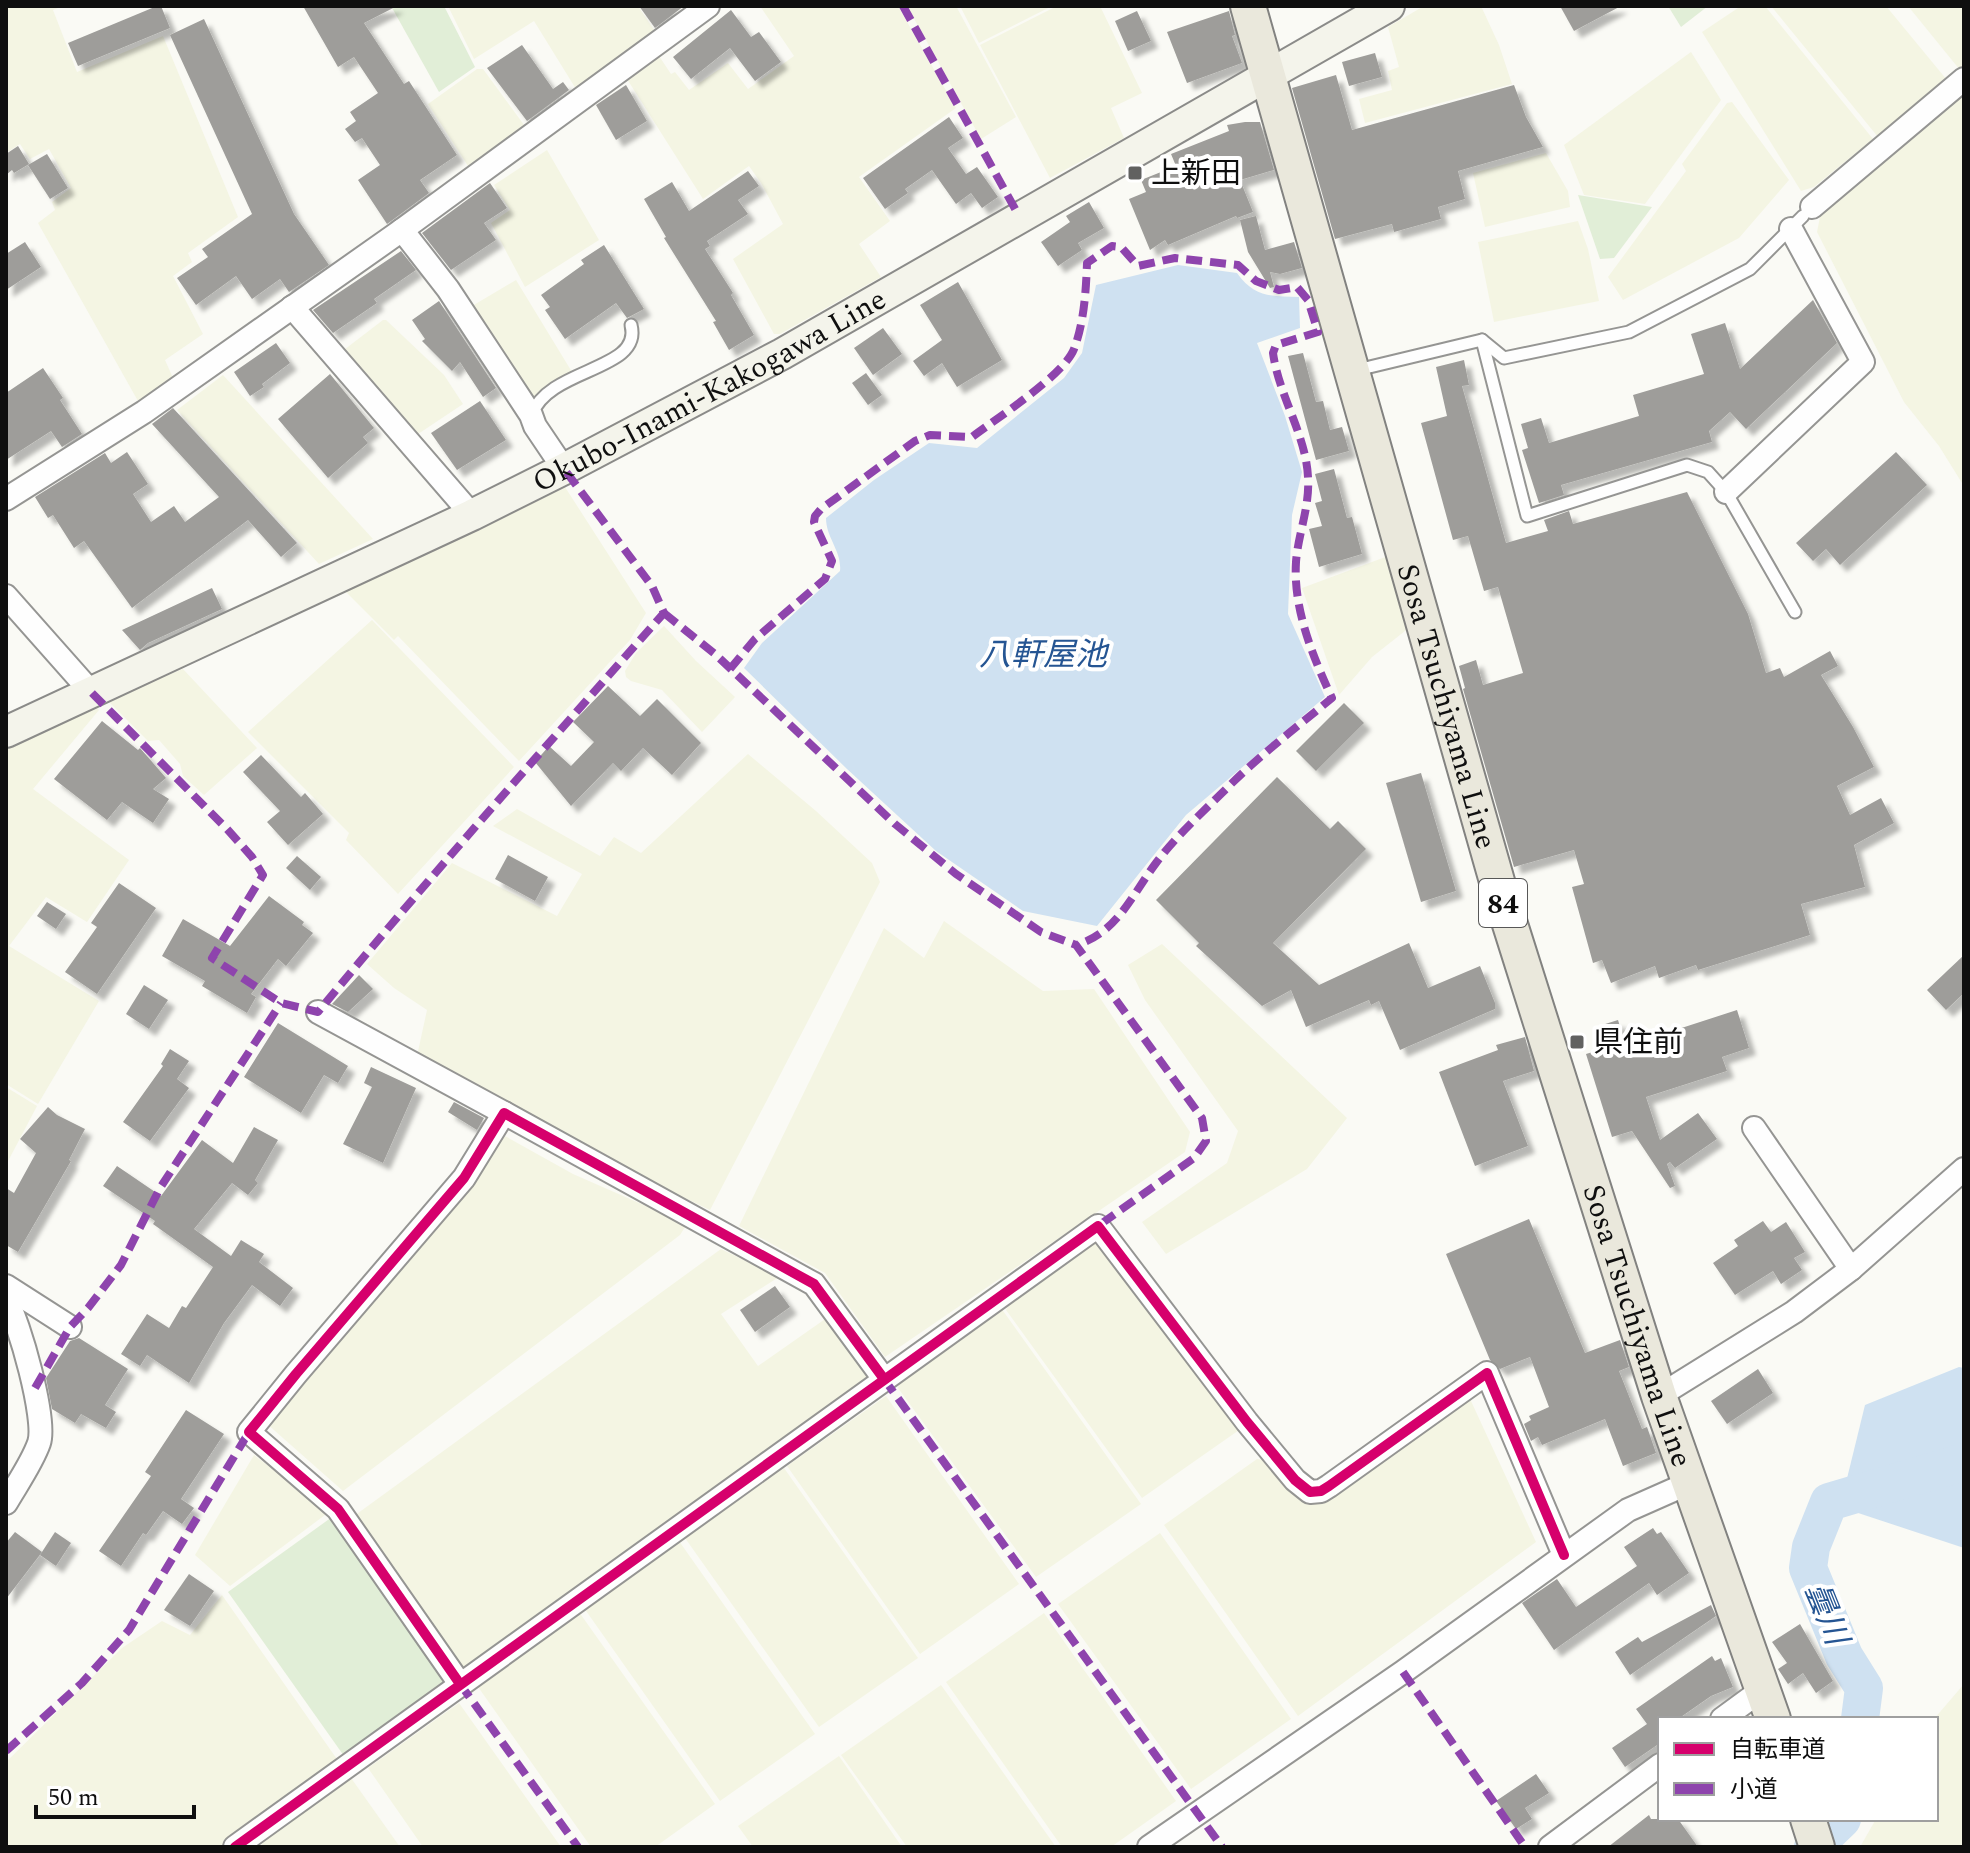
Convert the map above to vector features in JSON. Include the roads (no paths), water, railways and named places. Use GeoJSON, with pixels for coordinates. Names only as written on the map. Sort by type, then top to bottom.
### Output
{"type":"FeatureCollection","features":[{"type":"Feature","properties":{"kind":"main road","name":"Sosa Tsuchiyama Line"},"geometry":{"type":"LineString","coordinates":[[1248,6],[1502,899],[1659,1396],[1768,1704]]}},
{"type":"Feature","properties":{"kind":"main road","name":"Okubo-Inami-Kakogawa Line"},"geometry":{"type":"LineString","coordinates":[[6,732],[564,469],[782,354],[1389,6]]}},
{"type":"Feature","properties":{"kind":"street"},"geometry":{"type":"LineString","coordinates":[[6,499],[144,412],[402,230],[708,6]]}},
{"type":"Feature","properties":{"kind":"street"},"geometry":{"type":"LineString","coordinates":[[1726,492],[1863,362],[1802,217],[1962,85]]}},
{"type":"Feature","properties":{"kind":"street"},"geometry":{"type":"LineString","coordinates":[[402,230],[448,289],[564,469]]}},
{"type":"Feature","properties":{"kind":"street"},"geometry":{"type":"LineString","coordinates":[[292,307],[472,515]]}},
{"type":"Feature","properties":{"kind":"street"},"geometry":{"type":"LineString","coordinates":[[6,596],[92,693]]}},
{"type":"Feature","properties":{"kind":"street"},"geometry":{"type":"LineString","coordinates":[[318,1012],[814,1284],[884,1379]]}},
{"type":"Feature","properties":{"kind":"street"},"geometry":{"type":"LineString","coordinates":[[460,1684],[338,1509],[249,1432],[464,1178],[504,1113]]}},
{"type":"Feature","properties":{"kind":"street"},"geometry":{"type":"LineString","coordinates":[[1754,1128],[1851,1269]]}},
{"type":"Feature","properties":{"kind":"street"},"geometry":{"type":"LineString","coordinates":[[1659,1396],[1794,1312],[1851,1269],[1964,1169]]}},
{"type":"Feature","properties":{"kind":"street"},"geometry":{"type":"LineString","coordinates":[[235,1847],[1098,1226],[1247,1422],[1295,1480],[1310,1492],[1329,1486],[1487,1373],[1564,1555]]}},
{"type":"Feature","properties":{"kind":"street"},"geometry":{"type":"LineString","coordinates":[[6,1286],[70,1327]]}},
{"type":"Feature","properties":{"kind":"street"},"geometry":{"type":"LineString","coordinates":[[6,1299],[15,1318],[35,1388],[41,1441],[6,1503]]}},
{"type":"Feature","properties":{"kind":"street"},"geometry":{"type":"LineString","coordinates":[[1149,1847],[1403,1672],[1628,1510],[1689,1483]]}},
{"type":"Feature","properties":{"kind":"street"},"geometry":{"type":"LineString","coordinates":[[1728,1717],[1768,1704]]}},
{"type":"Feature","properties":{"kind":"street"},"geometry":{"type":"LineString","coordinates":[[1550,1847],[1658,1766]]}},
{"type":"Feature","properties":{"kind":"lane"},"geometry":{"type":"LineString","coordinates":[[1482,340],[1504,358],[1629,332],[1750,269],[1802,217]]}},
{"type":"Feature","properties":{"kind":"lane"},"geometry":{"type":"LineString","coordinates":[[531,415],[547,392],[628,350],[634,336],[631,325]]}},
{"type":"Feature","properties":{"kind":"lane"},"geometry":{"type":"LineString","coordinates":[[1353,371],[1482,340]]}},
{"type":"Feature","properties":{"kind":"lane"},"geometry":{"type":"LineString","coordinates":[[1482,340],[1527,516],[1687,465],[1708,472],[1726,492],[1795,612]]}},
{"type":"Feature","properties":{"kind":"water","name":"八軒屋池"},"geometry":{"type":"Polygon","coordinates":[[[1178,265],[1237,273],[1250,287],[1264,294],[1299,297],[1300,328],[1257,343],[1302,472],[1292,515],[1288,614],[1325,697],[1186,815],[1097,926],[1023,911],[936,851],[744,668],[762,643],[840,571],[839,557],[828,532],[826,518],[874,480],[929,443],[977,448],[1064,378],[1082,353],[1096,285],[1178,265]]]}},
{"type":"Feature","properties":{"kind":"water"},"geometry":{"type":"Polygon","coordinates":[[[1959,1367],[1964,1368],[1964,1548],[1840,1507],[1865,1405],[1959,1367]]]}},
{"type":"Feature","properties":{"kind":"waterway","name":"曇川"},"geometry":{"type":"LineString","coordinates":[[1860,1717],[1864,1688],[1844,1656],[1808,1568],[1811,1547],[1829,1502],[1964,1462]]}},
{"type":"Feature","properties":{"kind":"waterway","name":"曇川"},"geometry":{"type":"LineString","coordinates":[[1813,1847],[1840,1821]]}},
{"type":"Feature","properties":{"kind":"place","name":"上新田"},"geometry":{"type":"Point","coordinates":[1135,173]}},
{"type":"Feature","properties":{"kind":"place","name":"県住前"},"geometry":{"type":"Point","coordinates":[1577,1042]}}]}
